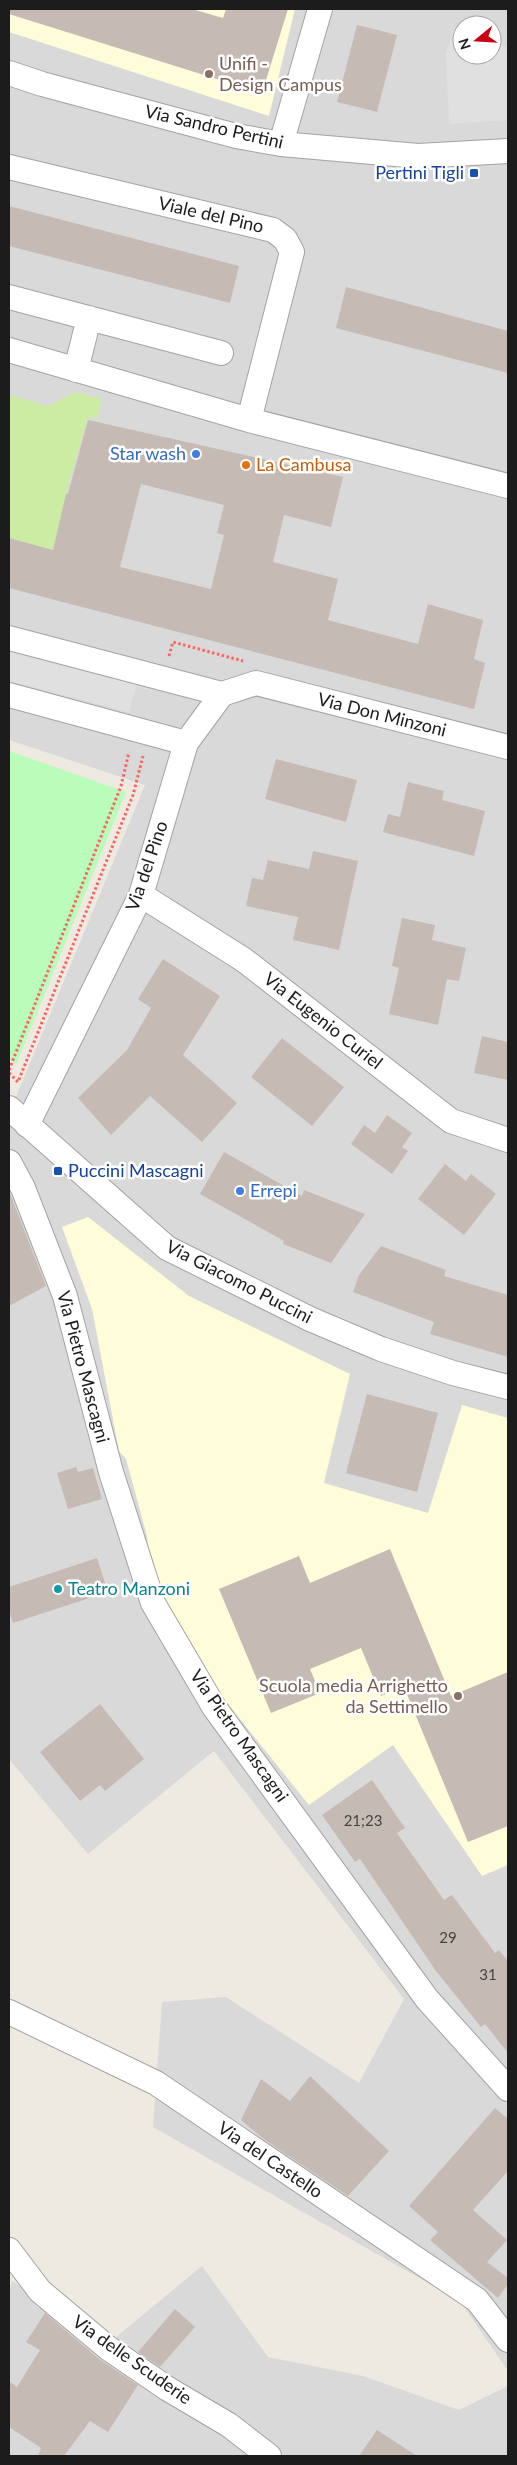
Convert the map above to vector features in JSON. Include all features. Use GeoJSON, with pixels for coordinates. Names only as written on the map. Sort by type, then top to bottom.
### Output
{"type":"FeatureCollection","features":[{"type":"Feature","properties":{"kind":"street"},"geometry":{"type":"LineString","coordinates":[[281,144],[320,9]]}},
{"type":"Feature","properties":{"kind":"street","name":"Via Sandro Pertini"},"geometry":{"type":"LineString","coordinates":[[9,73],[42,84],[236,136],[281,144],[418,156],[508,151]]}},
{"type":"Feature","properties":{"kind":"street","name":"Via Sandro Pertini"},"geometry":{"type":"LineString","coordinates":[[9,79],[42,84]]}},
{"type":"Feature","properties":{"kind":"street","name":"Viale del Pino"},"geometry":{"type":"LineString","coordinates":[[9,167],[273,230],[285,239],[292,252],[249,420]]}},
{"type":"Feature","properties":{"kind":"street"},"geometry":{"type":"LineString","coordinates":[[9,297],[221,353]]}},
{"type":"Feature","properties":{"kind":"street"},"geometry":{"type":"LineString","coordinates":[[76,370],[89,318]]}},
{"type":"Feature","properties":{"kind":"street"},"geometry":{"type":"LineString","coordinates":[[9,350],[249,420],[508,486]]}},
{"type":"Feature","properties":{"kind":"street"},"geometry":{"type":"LineString","coordinates":[[9,638],[222,694],[253,673]]}},
{"type":"Feature","properties":{"kind":"street","name":"Via Don Minzoni"},"geometry":{"type":"LineString","coordinates":[[253,673],[508,748]]}},
{"type":"Feature","properties":{"kind":"street","name":"Via del Pino"},"geometry":{"type":"LineString","coordinates":[[27,1125],[141,895],[186,743],[222,694]]}},
{"type":"Feature","properties":{"kind":"street"},"geometry":{"type":"LineString","coordinates":[[9,695],[186,743]]}},
{"type":"Feature","properties":{"kind":"street","name":"Via Eugenio Curiel"},"geometry":{"type":"LineString","coordinates":[[141,895],[244,960],[452,1121],[508,1140]]}},
{"type":"Feature","properties":{"kind":"street","name":"Via Giacomo Puccini"},"geometry":{"type":"LineString","coordinates":[[9,1108],[167,1248],[310,1320],[453,1373],[508,1387]]}},
{"type":"Feature","properties":{"kind":"street","name":"Via Pietro Mascagni"},"geometry":{"type":"LineString","coordinates":[[11,1169],[65,1296],[111,1472],[153,1603],[214,1707],[428,1999],[508,2089]]}},
{"type":"Feature","properties":{"kind":"street","name":"Via del Castello"},"geometry":{"type":"LineString","coordinates":[[9,2012],[156,2083],[477,2300],[508,2340]]}},
{"type":"Feature","properties":{"kind":"street","name":"Via delle Scuderie"},"geometry":{"type":"LineString","coordinates":[[9,2250],[40,2291],[108,2348],[168,2390],[229,2425],[269,2456]]}},
{"type":"Feature","properties":{"kind":"path"},"geometry":{"type":"LineString","coordinates":[[163,679],[173,642],[253,673]]}},
{"type":"Feature","properties":{"kind":"path"},"geometry":{"type":"LineString","coordinates":[[9,1073],[18,1082],[134,795],[148,733]]}},
{"type":"Feature","properties":{"kind":"shaded area"},"geometry":{"type":"Polygon","coordinates":[[[9,9],[508,9],[508,2371],[460,2301],[153,2127],[162,2002],[226,1997],[359,2083],[404,1999],[214,1751],[88,1854],[9,1759],[9,1114],[145,785],[9,740],[9,9]]]}},
{"type":"Feature","properties":{"kind":"shaded area","name":"Unifi - Design Campus"},"geometry":{"type":"Polygon","coordinates":[[[9,9],[295,9],[269,116],[9,32],[9,9]]]}},
{"type":"Feature","properties":{"kind":"shaded area"},"geometry":{"type":"Polygon","coordinates":[[[452,33],[452,65],[502,65],[502,46],[508,48],[508,120],[449,124],[446,54],[452,33]]]}},
{"type":"Feature","properties":{"kind":"shaded area"},"geometry":{"type":"Polygon","coordinates":[[[9,649],[137,682],[129,712],[9,681],[9,649]]]}},
{"type":"Feature","properties":{"kind":"shaded area"},"geometry":{"type":"Polygon","coordinates":[[[88,1217],[189,1296],[350,1374],[324,1483],[428,1513],[462,1405],[508,1418],[508,1865],[482,1876],[393,1745],[309,1805],[223,1698],[171,1614],[149,1557],[147,1536],[126,1459],[119,1451],[92,1309],[62,1227],[88,1217]]]}},
{"type":"Feature","properties":{"kind":"shaded area"},"geometry":{"type":"Polygon","coordinates":[[[202,2266],[268,2357],[363,2376],[459,2410],[508,2386],[508,2456],[9,2456],[9,2294],[12,2281],[110,2342],[202,2266]]]}},
{"type":"Feature","properties":{"kind":"green space"},"geometry":{"type":"Polygon","coordinates":[[[75,392],[102,399],[97,419],[88,417],[66,494],[53,550],[9,538],[9,395],[49,406],[75,392]]]}},
{"type":"Feature","properties":{"kind":"green space"},"geometry":{"type":"Polygon","coordinates":[[[9,751],[126,792],[16,1065],[9,1058],[9,751]]]}},
{"type":"Feature","properties":{"kind":"building","name":"Unifi - Design Campus"},"geometry":{"type":"Polygon","coordinates":[[[9,9],[192,9],[223,18],[226,9],[288,9],[262,93],[9,14],[9,9]]]}},
{"type":"Feature","properties":{"kind":"building"},"geometry":{"type":"Polygon","coordinates":[[[357,25],[397,35],[377,112],[337,102],[357,25]]]}},
{"type":"Feature","properties":{"kind":"building"},"geometry":{"type":"Polygon","coordinates":[[[9,206],[239,266],[230,303],[9,246],[9,206]]]}},
{"type":"Feature","properties":{"kind":"building"},"geometry":{"type":"Polygon","coordinates":[[[346,287],[508,331],[508,373],[336,328],[346,287]]]}},
{"type":"Feature","properties":{"kind":"building"},"geometry":{"type":"Polygon","coordinates":[[[88,420],[343,477],[331,527],[284,515],[273,562],[338,579],[328,620],[418,644],[428,604],[483,620],[474,659],[485,663],[474,709],[9,588],[9,538],[53,550],[66,494],[68,494],[88,420]],[[141,484],[120,567],[211,589],[224,535],[217,533],[224,505],[141,484]]]}},
{"type":"Feature","properties":{"kind":"building"},"geometry":{"type":"Polygon","coordinates":[[[276,759],[357,780],[346,822],[265,799],[276,759]]]}},
{"type":"Feature","properties":{"kind":"building"},"geometry":{"type":"Polygon","coordinates":[[[408,782],[444,791],[442,800],[485,811],[474,856],[383,832],[388,814],[400,817],[408,782]]]}},
{"type":"Feature","properties":{"kind":"building"},"geometry":{"type":"Polygon","coordinates":[[[313,851],[358,861],[339,950],[293,940],[298,917],[246,906],[252,878],[263,880],[268,860],[309,869],[313,851]]]}},
{"type":"Feature","properties":{"kind":"building"},"geometry":{"type":"Polygon","coordinates":[[[402,918],[435,925],[432,940],[466,948],[459,981],[447,979],[438,1025],[389,1014],[399,968],[392,966],[402,918]]]}},
{"type":"Feature","properties":{"kind":"building"},"geometry":{"type":"Polygon","coordinates":[[[163,959],[220,996],[183,1055],[237,1103],[202,1142],[150,1096],[111,1135],[78,1098],[127,1050],[151,1008],[138,999],[163,959]]]}},
{"type":"Feature","properties":{"kind":"building"},"geometry":{"type":"Polygon","coordinates":[[[482,1036],[508,1042],[508,1080],[474,1073],[482,1036]]]}},
{"type":"Feature","properties":{"kind":"building"},"geometry":{"type":"Polygon","coordinates":[[[282,1038],[344,1087],[312,1126],[251,1077],[282,1038]]]}},
{"type":"Feature","properties":{"kind":"building"},"geometry":{"type":"Polygon","coordinates":[[[387,1115],[412,1133],[402,1147],[408,1151],[392,1174],[351,1144],[364,1125],[375,1133],[387,1115]]]}},
{"type":"Feature","properties":{"kind":"building"},"geometry":{"type":"Polygon","coordinates":[[[224,1152],[302,1196],[304,1190],[365,1214],[331,1263],[283,1244],[284,1241],[200,1194],[224,1152]]]}},
{"type":"Feature","properties":{"kind":"building"},"geometry":{"type":"Polygon","coordinates":[[[445,1164],[466,1181],[471,1174],[496,1194],[464,1235],[418,1199],[445,1164]]]}},
{"type":"Feature","properties":{"kind":"building"},"geometry":{"type":"Polygon","coordinates":[[[9,1191],[46,1286],[9,1306],[9,1191]]]}},
{"type":"Feature","properties":{"kind":"building"},"geometry":{"type":"Polygon","coordinates":[[[381,1246],[446,1270],[444,1276],[508,1295],[508,1357],[430,1334],[434,1322],[353,1292],[359,1275],[381,1246]]]}},
{"type":"Feature","properties":{"kind":"building"},"geometry":{"type":"Polygon","coordinates":[[[367,1394],[438,1413],[417,1492],[346,1473],[367,1394]]]}},
{"type":"Feature","properties":{"kind":"building"},"geometry":{"type":"Polygon","coordinates":[[[76,1467],[78,1472],[93,1468],[102,1499],[68,1509],[57,1473],[76,1467]]]}},
{"type":"Feature","properties":{"kind":"building","name":"Scuola media Arrighetto da Settimello"},"geometry":{"type":"Polygon","coordinates":[[[390,1549],[451,1696],[508,1672],[508,1826],[468,1842],[404,1687],[381,1696],[361,1648],[310,1669],[320,1693],[271,1713],[219,1589],[299,1556],[310,1583],[390,1549]]]}},
{"type":"Feature","properties":{"kind":"building","name":"Teatro Manzoni"},"geometry":{"type":"Polygon","coordinates":[[[97,1558],[108,1592],[13,1623],[9,1610],[9,1587],[97,1558]]]}},
{"type":"Feature","properties":{"kind":"building"},"geometry":{"type":"Polygon","coordinates":[[[100,1704],[144,1759],[105,1791],[100,1785],[80,1801],[40,1752],[100,1704]]]}},
{"type":"Feature","properties":{"kind":"building"},"geometry":{"type":"Polygon","coordinates":[[[372,1780],[405,1828],[397,1833],[444,1900],[452,1895],[495,1953],[499,1950],[508,1961],[508,2053],[485,2024],[481,2027],[436,1971],[360,1859],[355,1862],[322,1815],[372,1780]]]}},
{"type":"Feature","properties":{"kind":"building"},"geometry":{"type":"Polygon","coordinates":[[[310,2076],[389,2151],[348,2196],[265,2140],[241,2120],[261,2079],[290,2101],[310,2076]]]}},
{"type":"Feature","properties":{"kind":"building"},"geometry":{"type":"Polygon","coordinates":[[[495,2108],[508,2119],[508,2171],[473,2210],[507,2240],[487,2262],[508,2278],[508,2284],[498,2298],[430,2240],[438,2232],[409,2206],[495,2108]]]}},
{"type":"Feature","properties":{"kind":"building"},"geometry":{"type":"Polygon","coordinates":[[[175,2309],[195,2327],[160,2367],[138,2352],[175,2309]]]}},
{"type":"Feature","properties":{"kind":"building"},"geometry":{"type":"Polygon","coordinates":[[[45,2313],[99,2359],[138,2385],[108,2432],[90,2421],[64,2456],[38,2456],[41,2448],[9,2427],[9,2381],[17,2387],[40,2350],[26,2342],[45,2313]]]}},
{"type":"Feature","properties":{"kind":"building"},"geometry":{"type":"Polygon","coordinates":[[[377,2430],[417,2456],[359,2456],[377,2430]]]}},
{"type":"Feature","properties":{"kind":"place","name":"Unifi - Design Campus"},"geometry":{"type":"Point","coordinates":[209,74]}},
{"type":"Feature","properties":{"kind":"place","name":"Pertini Tigli"},"geometry":{"type":"Point","coordinates":[474,173]}},
{"type":"Feature","properties":{"kind":"place","name":"Star wash"},"geometry":{"type":"Point","coordinates":[196,454]}},
{"type":"Feature","properties":{"kind":"place","name":"La Cambusa"},"geometry":{"type":"Point","coordinates":[246,465]}},
{"type":"Feature","properties":{"kind":"place","name":"Puccini Mascagni"},"geometry":{"type":"Point","coordinates":[58,1171]}},
{"type":"Feature","properties":{"kind":"place","name":"Errepi"},"geometry":{"type":"Point","coordinates":[240,1191]}},
{"type":"Feature","properties":{"kind":"place","name":"Teatro Manzoni"},"geometry":{"type":"Point","coordinates":[58,1589]}},
{"type":"Feature","properties":{"kind":"place","name":"Scuola media Arrighetto da Settimello"},"geometry":{"type":"Point","coordinates":[458,1696]}}]}
